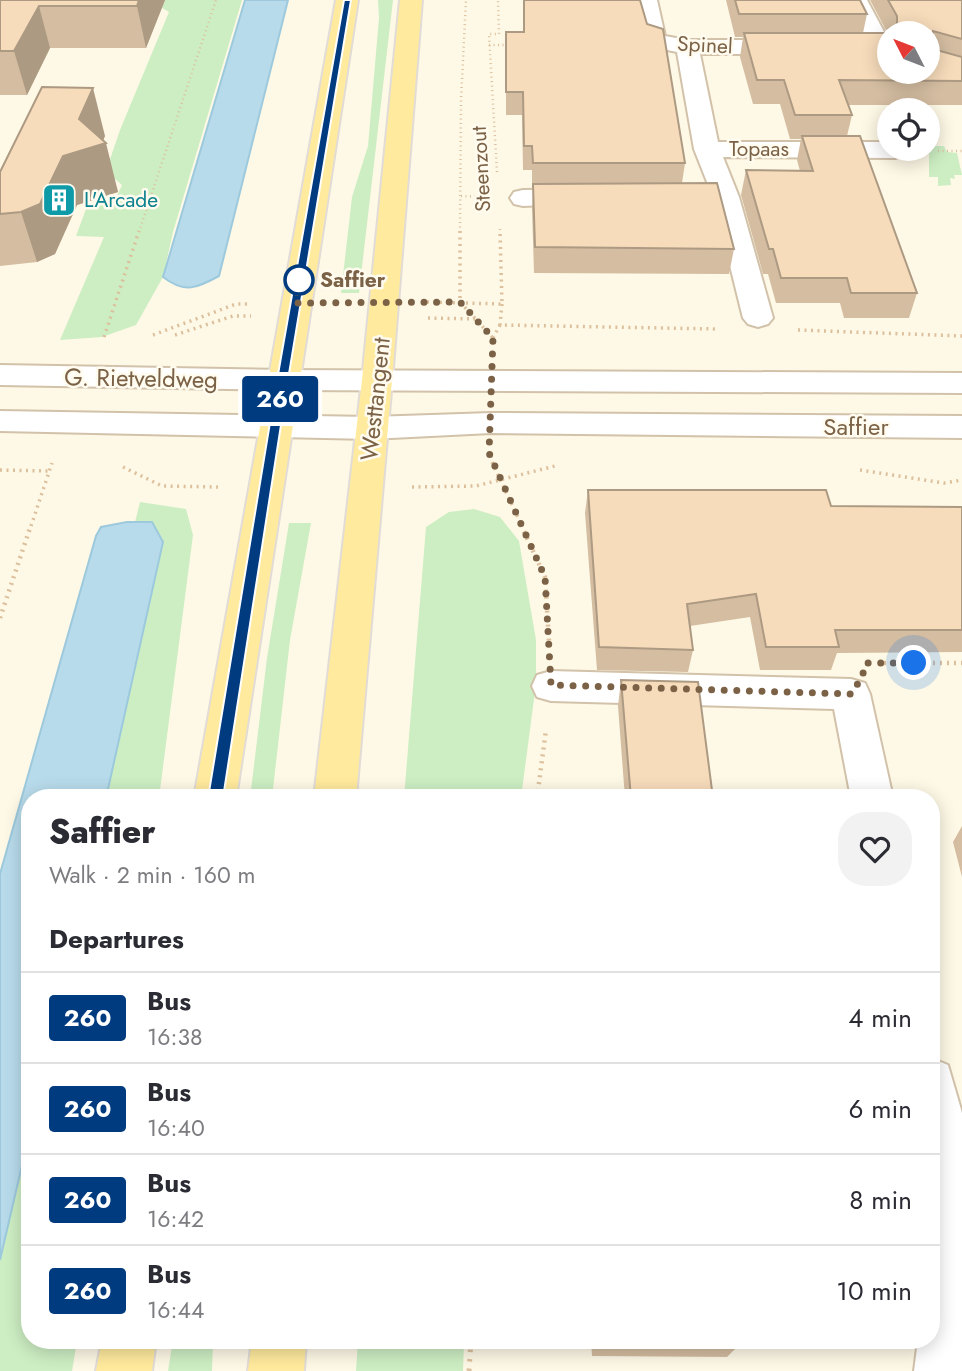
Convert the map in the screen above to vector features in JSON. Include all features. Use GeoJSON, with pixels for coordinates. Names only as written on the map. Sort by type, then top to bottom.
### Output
{"type":"FeatureCollection","features":[{"type":"Feature","properties":{"kind":"main road"},"geometry":{"type":"LineString","coordinates":[[216,789],[347,0]]}},
{"type":"Feature","properties":{"kind":"main road","name":"Westtangent"},"geometry":{"type":"LineString","coordinates":[[336,789],[377,380],[411,0]]}},
{"type":"Feature","properties":{"kind":"main road"},"geometry":{"type":"LineString","coordinates":[[124,1371],[128,1349]]}},
{"type":"Feature","properties":{"kind":"main road"},"geometry":{"type":"LineString","coordinates":[[276,1371],[278,1349]]}},
{"type":"Feature","properties":{"kind":"street","name":"Spinel"},"geometry":{"type":"LineString","coordinates":[[646,0],[655,41],[687,47],[812,47]]}},
{"type":"Feature","properties":{"kind":"street"},"geometry":{"type":"LineString","coordinates":[[856,0],[877,35]]}},
{"type":"Feature","properties":{"kind":"street","name":"Topaas"},"geometry":{"type":"LineString","coordinates":[[687,47],[707,149],[713,197],[758,318]]}},
{"type":"Feature","properties":{"kind":"street"},"geometry":{"type":"LineString","coordinates":[[854,47],[877,48]]}},
{"type":"Feature","properties":{"kind":"street","name":"Topaas"},"geometry":{"type":"LineString","coordinates":[[707,149],[877,150]]}},
{"type":"Feature","properties":{"kind":"street"},"geometry":{"type":"LineString","coordinates":[[523,198],[604,197]]}},
{"type":"Feature","properties":{"kind":"street","name":"G. Rietveldweg"},"geometry":{"type":"LineString","coordinates":[[0,375],[377,380]]}},
{"type":"Feature","properties":{"kind":"street","name":"Saffier"},"geometry":{"type":"LineString","coordinates":[[377,380],[962,383]]}},
{"type":"Feature","properties":{"kind":"street","name":"G. Rietveldweg"},"geometry":{"type":"LineString","coordinates":[[0,421],[371,428]]}},
{"type":"Feature","properties":{"kind":"street","name":"Saffier"},"geometry":{"type":"LineString","coordinates":[[371,428],[491,423],[962,427]]}},
{"type":"Feature","properties":{"kind":"street"},"geometry":{"type":"LineString","coordinates":[[551,685],[851,694],[870,789]]}},
{"type":"Feature","properties":{"kind":"street"},"geometry":{"type":"LineString","coordinates":[[940,1125],[952,1214],[942,1371]]}},
{"type":"Feature","properties":{"kind":"path"},"geometry":{"type":"LineString","coordinates":[[102,345],[216,0]]}},
{"type":"Feature","properties":{"kind":"path"},"geometry":{"type":"LineString","coordinates":[[466,0],[461,100],[460,302],[493,338]]}},
{"type":"Feature","properties":{"kind":"path","name":"Steenzout"},"geometry":{"type":"LineString","coordinates":[[498,0],[499,34],[489,34],[498,183]]}},
{"type":"Feature","properties":{"kind":"path"},"geometry":{"type":"LineString","coordinates":[[489,45],[516,45]]}},
{"type":"Feature","properties":{"kind":"path","name":"Steenzout"},"geometry":{"type":"LineString","coordinates":[[460,302],[502,304],[500,225]]}},
{"type":"Feature","properties":{"kind":"path"},"geometry":{"type":"LineString","coordinates":[[383,309],[460,302]]}},
{"type":"Feature","properties":{"kind":"path"},"geometry":{"type":"LineString","coordinates":[[150,336],[236,304],[294,310]]}},
{"type":"Feature","properties":{"kind":"path"},"geometry":{"type":"LineString","coordinates":[[383,309],[476,319]]}},
{"type":"Feature","properties":{"kind":"path","name":"G. Rietveldweg"},"geometry":{"type":"LineString","coordinates":[[171,336],[233,316],[294,310]]}},
{"type":"Feature","properties":{"kind":"path"},"geometry":{"type":"LineString","coordinates":[[492,380],[493,338],[499,325]]}},
{"type":"Feature","properties":{"kind":"path"},"geometry":{"type":"LineString","coordinates":[[491,423],[489,453],[545,577],[551,685],[538,789]]}},
{"type":"Feature","properties":{"kind":"path"},"geometry":{"type":"LineString","coordinates":[[0,618],[54,459]]}},
{"type":"Feature","properties":{"kind":"path"},"geometry":{"type":"LineString","coordinates":[[0,470],[49,471]]}},
{"type":"Feature","properties":{"kind":"path"},"geometry":{"type":"LineString","coordinates":[[851,694],[862,677],[866,663],[962,663]]}},
{"type":"Feature","properties":{"kind":"path"},"geometry":{"type":"LineString","coordinates":[[469,1371],[470,1349]]}},
{"type":"Feature","properties":{"kind":"green space"},"geometry":{"type":"Polygon","coordinates":[[[149,0],[242,0],[173,232],[163,277],[136,325],[102,337],[60,340],[104,237],[76,236],[86,209],[117,196],[122,185],[106,171],[169,12],[149,0]]]}},
{"type":"Feature","properties":{"kind":"green space"},"geometry":{"type":"Polygon","coordinates":[[[378,0],[393,0],[359,293],[341,293],[352,197],[368,146],[379,18],[378,0]]]}},
{"type":"Feature","properties":{"kind":"green space"},"geometry":{"type":"Polygon","coordinates":[[[940,146],[944,146],[947,152],[957,153],[962,175],[954,175],[955,179],[950,178],[951,185],[938,186],[938,177],[929,177],[929,161],[940,161],[940,146]]]}},
{"type":"Feature","properties":{"kind":"green space"},"geometry":{"type":"Polygon","coordinates":[[[140,502],[186,509],[193,535],[160,789],[108,789],[163,542],[152,522],[135,522],[140,502]]]}},
{"type":"Feature","properties":{"kind":"green space"},"geometry":{"type":"Polygon","coordinates":[[[474,509],[500,517],[519,541],[536,640],[536,684],[522,789],[405,789],[426,527],[449,512],[474,509]]]}},
{"type":"Feature","properties":{"kind":"green space"},"geometry":{"type":"Polygon","coordinates":[[[289,523],[311,523],[290,640],[273,789],[251,789],[267,658],[289,523]]]}},
{"type":"Feature","properties":{"kind":"green space"},"geometry":{"type":"Polygon","coordinates":[[[21,1170],[21,1349],[76,1349],[72,1371],[0,1371],[0,1260],[21,1170]]]}},
{"type":"Feature","properties":{"kind":"green space"},"geometry":{"type":"Polygon","coordinates":[[[172,1349],[213,1349],[212,1371],[168,1371],[172,1349]]]}},
{"type":"Feature","properties":{"kind":"green space"},"geometry":{"type":"Polygon","coordinates":[[[357,1349],[464,1349],[463,1371],[356,1371],[357,1349]]]}},
{"type":"Feature","properties":{"kind":"water"},"geometry":{"type":"Polygon","coordinates":[[[245,0],[288,0],[219,276],[197,286],[178,286],[163,277],[245,0]]]}},
{"type":"Feature","properties":{"kind":"water"},"geometry":{"type":"Polygon","coordinates":[[[127,522],[152,522],[163,542],[108,789],[24,789],[96,536],[101,527],[127,522]]]}},
{"type":"Feature","properties":{"kind":"water"},"geometry":{"type":"Polygon","coordinates":[[[21,800],[21,1170],[0,1260],[0,874],[21,800]]]}},
{"type":"Feature","properties":{"kind":"building"},"geometry":{"type":"Polygon","coordinates":[[[0,0],[139,0],[137,6],[39,6],[14,51],[0,51],[0,0]]]}},
{"type":"Feature","properties":{"kind":"building"},"geometry":{"type":"Polygon","coordinates":[[[524,0],[640,0],[647,24],[663,29],[685,163],[533,163],[532,146],[524,146],[523,92],[506,92],[506,32],[524,32],[524,0]]]}},
{"type":"Feature","properties":{"kind":"building"},"geometry":{"type":"Polygon","coordinates":[[[735,0],[860,0],[867,14],[739,14],[735,0]]]}},
{"type":"Feature","properties":{"kind":"building"},"geometry":{"type":"Polygon","coordinates":[[[888,0],[962,0],[962,39],[940,33],[940,21],[897,21],[888,0]]]}},
{"type":"Feature","properties":{"kind":"building"},"geometry":{"type":"Polygon","coordinates":[[[744,33],[877,33],[877,80],[839,80],[852,115],[795,115],[784,80],[757,80],[744,33]]]}},
{"type":"Feature","properties":{"kind":"building"},"geometry":{"type":"Polygon","coordinates":[[[940,51],[962,57],[962,81],[940,81],[940,51]]]}},
{"type":"Feature","properties":{"kind":"building"},"geometry":{"type":"Polygon","coordinates":[[[42,87],[93,88],[79,119],[106,143],[63,156],[40,204],[21,212],[0,214],[0,172],[42,87]]]}},
{"type":"Feature","properties":{"kind":"building"},"geometry":{"type":"Polygon","coordinates":[[[802,136],[860,136],[917,293],[851,293],[847,278],[781,278],[773,249],[769,249],[746,170],[813,171],[802,136]]]}},
{"type":"Feature","properties":{"kind":"building"},"geometry":{"type":"Polygon","coordinates":[[[717,183],[734,249],[535,247],[533,184],[717,183]]]}},
{"type":"Feature","properties":{"kind":"building"},"geometry":{"type":"Polygon","coordinates":[[[588,490],[826,490],[831,506],[962,507],[962,630],[835,630],[839,647],[766,647],[756,594],[687,604],[693,650],[599,647],[588,490]]]}},
{"type":"Feature","properties":{"kind":"building"},"geometry":{"type":"Polygon","coordinates":[[[621,680],[698,682],[712,789],[630,789],[621,680]]]}},
{"type":"Feature","properties":{"kind":"bus line","name":"260"},"geometry":{"type":"LineString","coordinates":[[216,789],[347,0]]}},
{"type":"Feature","properties":{"kind":"place","name":"L'Arcade"},"geometry":{"type":"Point","coordinates":[59,200]}},
{"type":"Feature","properties":{"kind":"place","name":"Saffier"},"geometry":{"type":"Point","coordinates":[299,280]}},
{"type":"Feature","properties":{"kind":"route"},"geometry":{"type":"LineString","coordinates":[[299,280],[296,303],[460,302],[493,338],[489,453],[545,577],[551,685],[851,694],[862,677],[866,663],[914,663]]}}]}
